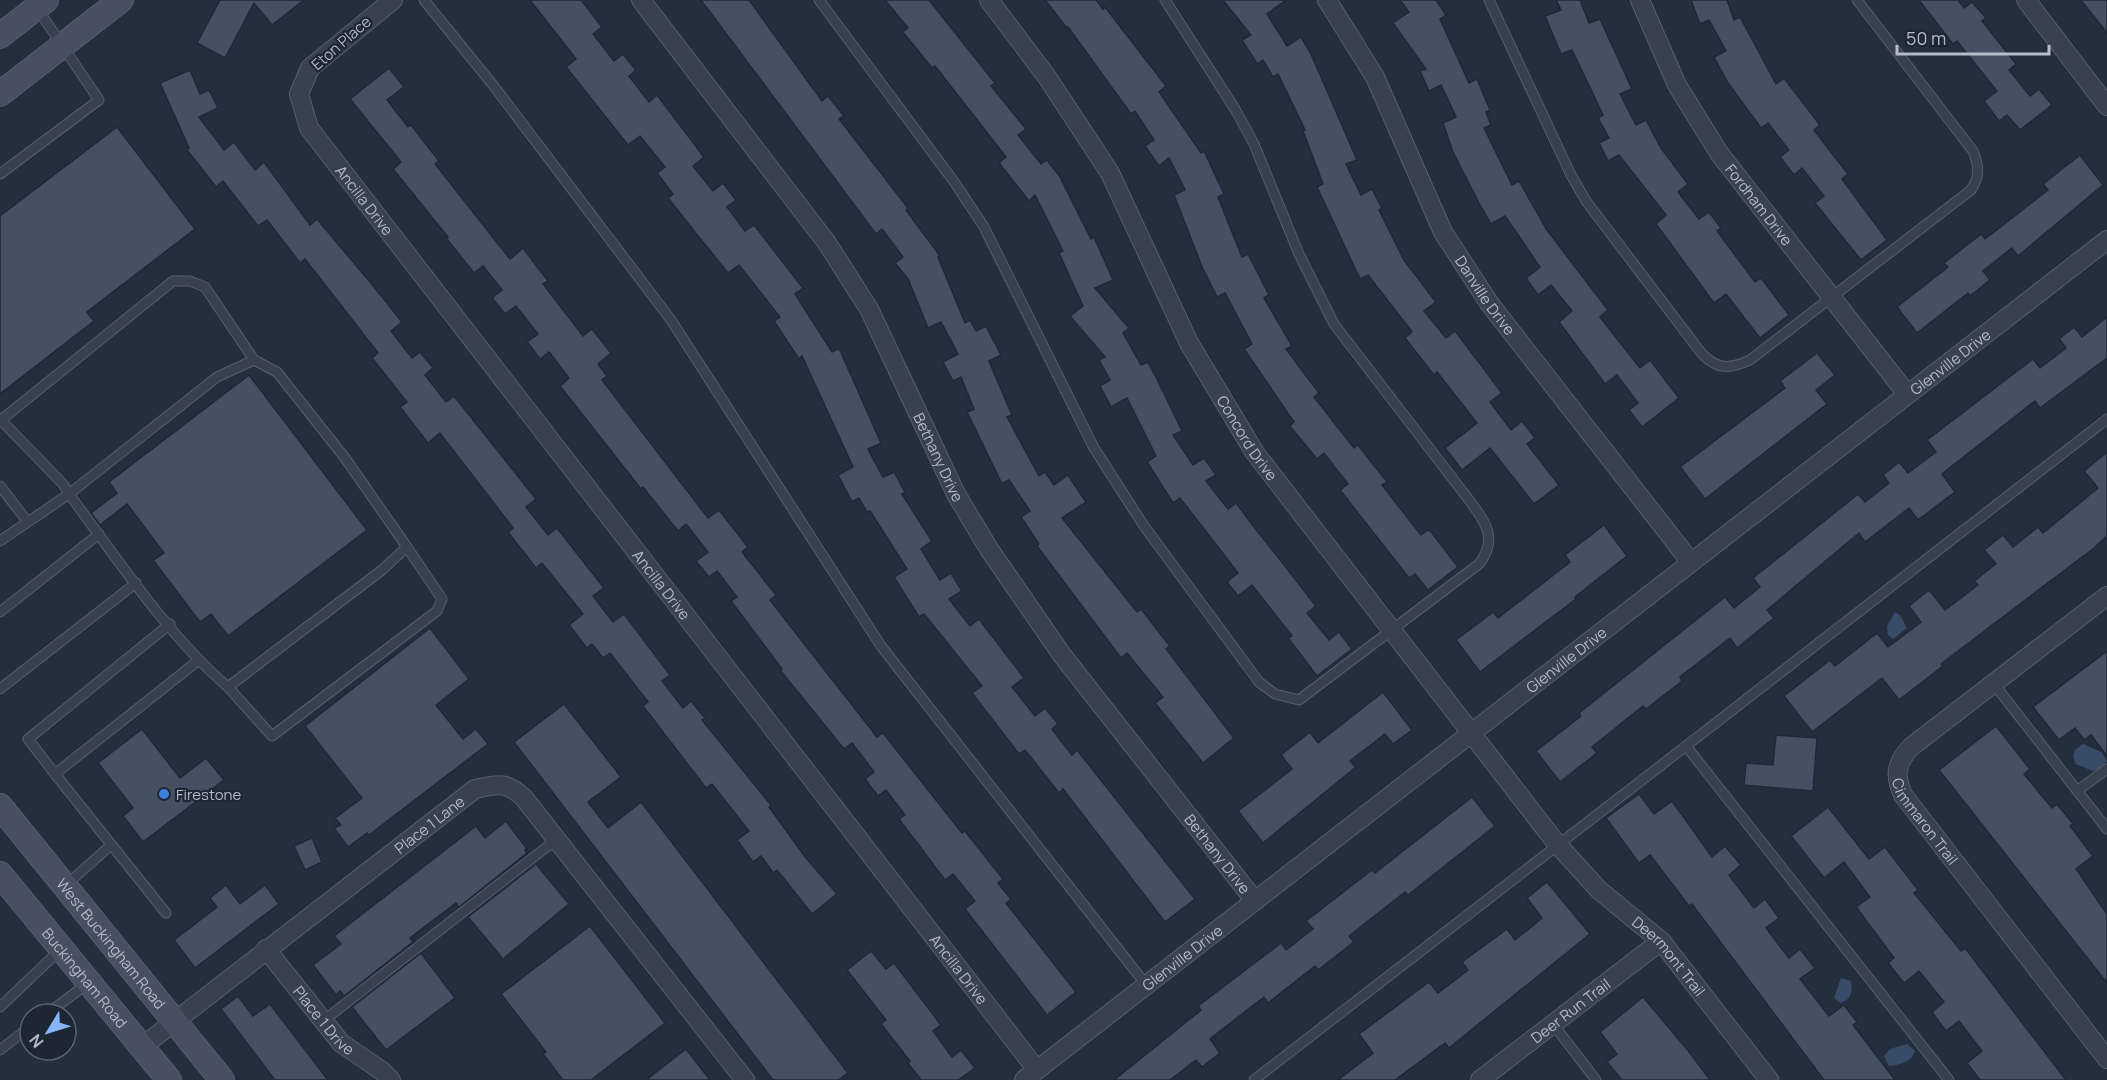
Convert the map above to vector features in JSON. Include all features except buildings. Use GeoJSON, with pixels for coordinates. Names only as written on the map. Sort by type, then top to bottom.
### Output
{"type":"FeatureCollection","features":[{"type":"Feature","properties":{"kind":"main road"},"geometry":{"type":"LineString","coordinates":[[0,94],[121,0]]}},
{"type":"Feature","properties":{"kind":"main road"},"geometry":{"type":"LineString","coordinates":[[0,36],[38,2]]}},
{"type":"Feature","properties":{"kind":"main road","name":"West Buckingham Road"},"geometry":{"type":"LineString","coordinates":[[0,806],[222,1080]]}},
{"type":"Feature","properties":{"kind":"main road","name":"Buckingham Road"},"geometry":{"type":"LineString","coordinates":[[0,874],[169,1080]]}},
{"type":"Feature","properties":{"kind":"street","name":"Eton Place"},"geometry":{"type":"LineString","coordinates":[[299,94],[310,68],[393,0]]}},
{"type":"Feature","properties":{"kind":"street","name":"Bethany Drive"},"geometry":{"type":"LineString","coordinates":[[641,0],[827,243],[869,309],[956,494],[989,549],[1062,655],[1255,901]]}},
{"type":"Feature","properties":{"kind":"street","name":"Concord Drive"},"geometry":{"type":"LineString","coordinates":[[989,0],[1047,77],[1110,173],[1193,351],[1255,453],[1557,844]]}},
{"type":"Feature","properties":{"kind":"street","name":"Danville Drive"},"geometry":{"type":"LineString","coordinates":[[1327,0],[1375,77],[1443,232],[1489,303],[1690,561]]}},
{"type":"Feature","properties":{"kind":"street","name":"Fordham Drive"},"geometry":{"type":"LineString","coordinates":[[1640,0],[1677,84],[1719,153],[1907,394]]}},
{"type":"Feature","properties":{"kind":"street"},"geometry":{"type":"LineString","coordinates":[[2026,0],[2107,106]]}},
{"type":"Feature","properties":{"kind":"street","name":"Ancilla Drive"},"geometry":{"type":"LineString","coordinates":[[299,94],[309,128],[1031,1075]]}},
{"type":"Feature","properties":{"kind":"street","name":"Glenville Drive"},"geometry":{"type":"LineString","coordinates":[[1031,1075],[1690,561],[2107,240]]}},
{"type":"Feature","properties":{"kind":"street","name":"Cimmaron Trail"},"geometry":{"type":"LineString","coordinates":[[2107,596],[1911,747],[1901,758],[1896,770],[1903,795],[2107,1059]]}},
{"type":"Feature","properties":{"kind":"street","name":"Place 1 Lane"},"geometry":{"type":"LineString","coordinates":[[143,1046],[475,789],[503,784],[513,788],[557,839],[745,1080]]}},
{"type":"Feature","properties":{"kind":"street","name":"Deermont Trail"},"geometry":{"type":"LineString","coordinates":[[1557,844],[1599,890],[1661,941],[1768,1080]]}},
{"type":"Feature","properties":{"kind":"street","name":"Deer Run Trail"},"geometry":{"type":"LineString","coordinates":[[1480,1080],[1661,941]]}},
{"type":"Feature","properties":{"kind":"street","name":"Place 1 Drive"},"geometry":{"type":"LineString","coordinates":[[266,949],[341,1043],[382,1071],[391,1080]]}},
{"type":"Feature","properties":{"kind":"lane"},"geometry":{"type":"LineString","coordinates":[[424,0],[493,85],[671,320],[881,646],[1147,986]]}},
{"type":"Feature","properties":{"kind":"lane"},"geometry":{"type":"LineString","coordinates":[[819,0],[955,183],[984,227],[1094,448],[1144,526],[1259,682],[1275,694],[1299,700],[1479,564],[1487,553],[1488,533],[1483,519],[1334,324],[1299,254],[1254,144],[1235,109],[1165,0]]}},
{"type":"Feature","properties":{"kind":"lane"},"geometry":{"type":"LineString","coordinates":[[1489,0],[1571,175],[1586,201],[1711,362],[1719,368],[1730,368],[1750,360],[1971,190],[1978,174],[1973,152],[1857,0]]}},
{"type":"Feature","properties":{"kind":"lane"},"geometry":{"type":"LineString","coordinates":[[0,174],[99,100],[38,2]]}},
{"type":"Feature","properties":{"kind":"lane"},"geometry":{"type":"LineString","coordinates":[[173,281],[190,281],[205,287],[254,360],[277,372],[345,458],[442,599],[437,611],[272,736],[200,660],[136,583],[63,483],[0,419],[173,281]]}},
{"type":"Feature","properties":{"kind":"lane"},"geometry":{"type":"LineString","coordinates":[[0,541],[69,494],[217,377],[254,360]]}},
{"type":"Feature","properties":{"kind":"lane"},"geometry":{"type":"LineString","coordinates":[[1254,1080],[2107,419]]}},
{"type":"Feature","properties":{"kind":"lane"},"geometry":{"type":"LineString","coordinates":[[0,486],[27,521]]}},
{"type":"Feature","properties":{"kind":"lane"},"geometry":{"type":"LineString","coordinates":[[0,612],[99,534]]}},
{"type":"Feature","properties":{"kind":"lane"},"geometry":{"type":"LineString","coordinates":[[228,687],[382,570],[407,547]]}},
{"type":"Feature","properties":{"kind":"lane"},"geometry":{"type":"LineString","coordinates":[[0,689],[136,583]]}},
{"type":"Feature","properties":{"kind":"lane"},"geometry":{"type":"LineString","coordinates":[[166,913],[28,739],[170,624]]}},
{"type":"Feature","properties":{"kind":"lane"},"geometry":{"type":"LineString","coordinates":[[55,774],[200,660]]}},
{"type":"Feature","properties":{"kind":"lane"},"geometry":{"type":"LineString","coordinates":[[1994,684],[2107,829]]}},
{"type":"Feature","properties":{"kind":"lane"},"geometry":{"type":"LineString","coordinates":[[1686,746],[1949,1080]]}},
{"type":"Feature","properties":{"kind":"lane"},"geometry":{"type":"LineString","coordinates":[[2078,791],[2107,769]]}},
{"type":"Feature","properties":{"kind":"lane"},"geometry":{"type":"LineString","coordinates":[[323,1021],[557,839]]}},
{"type":"Feature","properties":{"kind":"lane"},"geometry":{"type":"LineString","coordinates":[[65,886],[111,845]]}},
{"type":"Feature","properties":{"kind":"lane"},"geometry":{"type":"LineString","coordinates":[[0,1007],[61,949]]}},
{"type":"Feature","properties":{"kind":"lane"},"geometry":{"type":"LineString","coordinates":[[63,1002],[90,981]]}},
{"type":"Feature","properties":{"kind":"lane"},"geometry":{"type":"LineString","coordinates":[[1553,1024],[1596,1080]]}},
{"type":"Feature","properties":{"kind":"lane"},"geometry":{"type":"LineString","coordinates":[[0,1050],[18,1036]]}},
{"type":"Feature","properties":{"kind":"water"},"geometry":{"type":"Polygon","coordinates":[[[1895,612],[1900,615],[1907,628],[1893,639],[1888,635],[1887,626],[1895,612]]]}},
{"type":"Feature","properties":{"kind":"water"},"geometry":{"type":"Polygon","coordinates":[[[2083,744],[2101,752],[2107,761],[2101,768],[2093,771],[2076,764],[2073,757],[2075,750],[2083,744]]]}},
{"type":"Feature","properties":{"kind":"water"},"geometry":{"type":"Polygon","coordinates":[[[1841,978],[1851,981],[1852,989],[1849,997],[1841,1003],[1834,998],[1841,978]]]}},
{"type":"Feature","properties":{"kind":"water"},"geometry":{"type":"Polygon","coordinates":[[[1907,1044],[1915,1051],[1911,1058],[1901,1064],[1889,1066],[1884,1056],[1890,1049],[1907,1044]]]}},
{"type":"Feature","properties":{"kind":"place","name":"Firestone"},"geometry":{"type":"Point","coordinates":[164,794]}}]}
